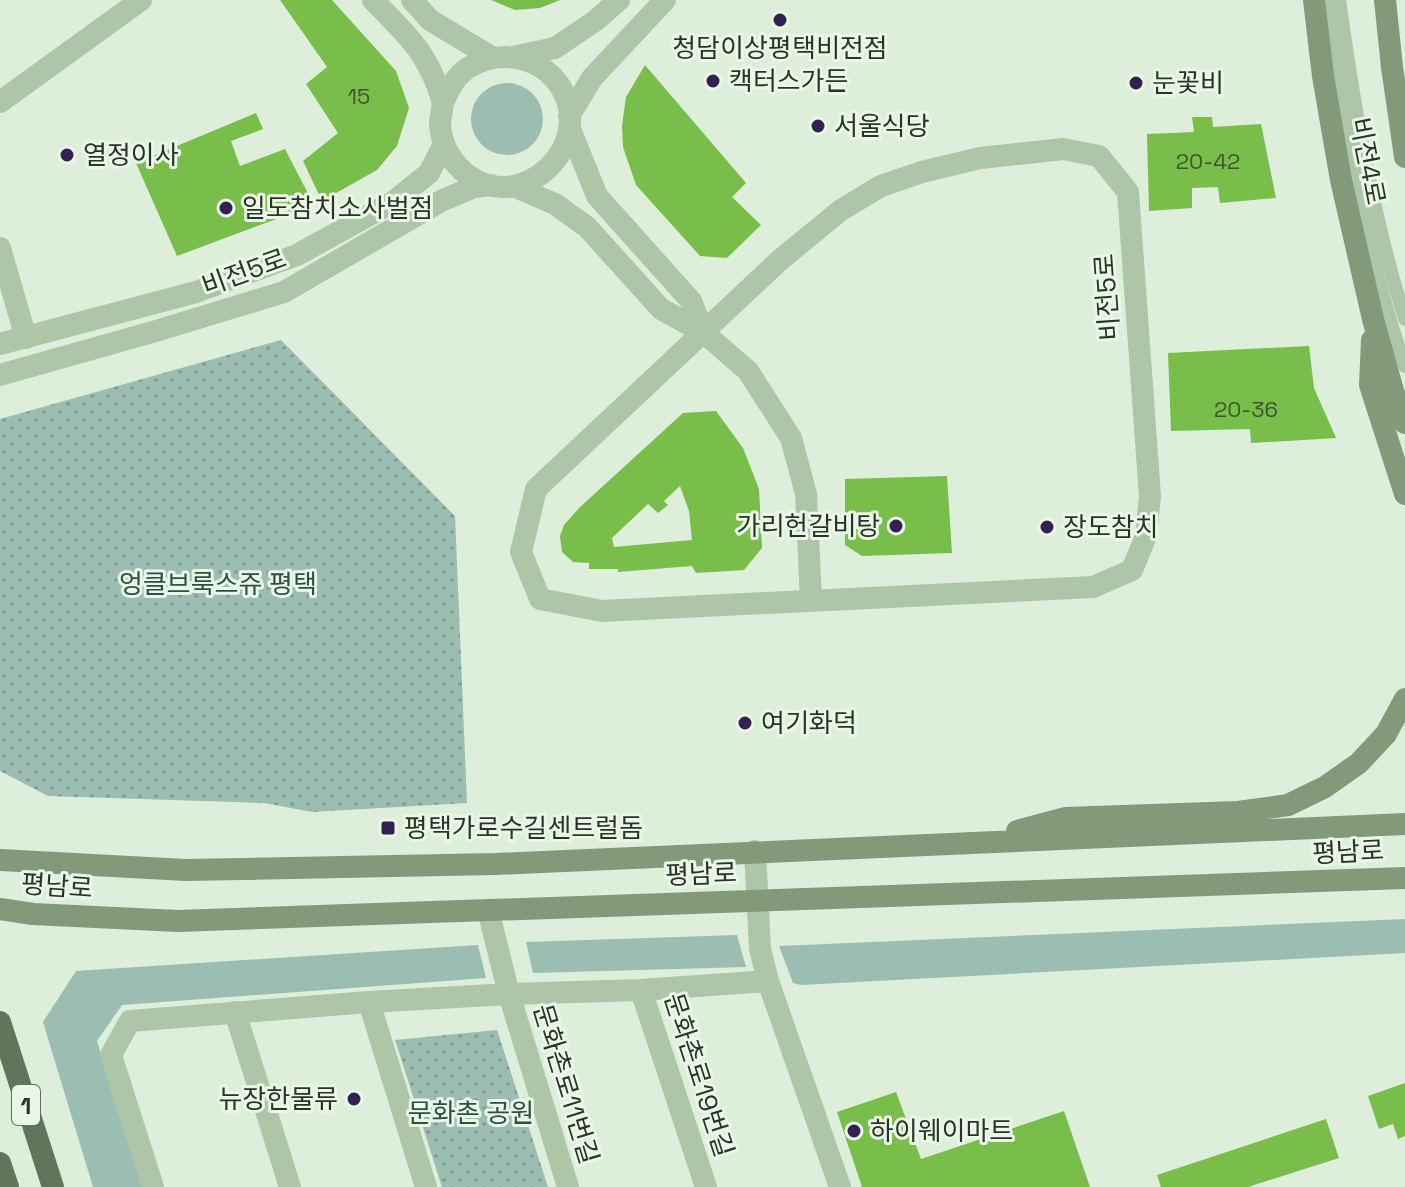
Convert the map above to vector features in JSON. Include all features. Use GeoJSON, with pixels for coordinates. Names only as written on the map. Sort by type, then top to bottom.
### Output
{"type":"FeatureCollection","features":[{"type":"Feature","properties":{"kind":"main road","name":"비전4로"},"geometry":{"type":"LineString","coordinates":[[1385,0],[1405,157]]}},
{"type":"Feature","properties":{"kind":"main road","name":"비전4로"},"geometry":{"type":"LineString","coordinates":[[1319,3],[1323,76],[1341,180],[1373,319],[1405,423]]}},
{"type":"Feature","properties":{"kind":"main road"},"geometry":{"type":"LineString","coordinates":[[1373,319],[1370,385],[1405,494]]}},
{"type":"Feature","properties":{"kind":"main road"},"geometry":{"type":"LineString","coordinates":[[980,842],[1065,818],[1238,812],[1288,805],[1325,787],[1359,763],[1386,734],[1405,699]]}},
{"type":"Feature","properties":{"kind":"main road","name":"평남로"},"geometry":{"type":"LineString","coordinates":[[0,860],[186,870],[495,864],[1405,824]]}},
{"type":"Feature","properties":{"kind":"main road","name":"평남로"},"geometry":{"type":"LineString","coordinates":[[0,909],[33,914],[178,921],[1405,878]]}},
{"type":"Feature","properties":{"kind":"main road","name":"1"},"geometry":{"type":"LineString","coordinates":[[0,1022],[53,1187]]}},
{"type":"Feature","properties":{"kind":"main road"},"geometry":{"type":"LineString","coordinates":[[0,1163],[8,1187]]}},
{"type":"Feature","properties":{"kind":"street"},"geometry":{"type":"LineString","coordinates":[[0,102],[141,0]]}},
{"type":"Feature","properties":{"kind":"street"},"geometry":{"type":"LineString","coordinates":[[373,0],[421,54],[443,103]]}},
{"type":"Feature","properties":{"kind":"street"},"geometry":{"type":"LineString","coordinates":[[412,0],[430,20],[493,58]]}},
{"type":"Feature","properties":{"kind":"street"},"geometry":{"type":"LineString","coordinates":[[619,0],[555,48],[493,58],[467,69],[452,84],[443,103],[440,123],[444,144],[454,162],[471,177],[555,204],[587,227],[661,309],[703,332],[748,371],[791,438],[806,494],[811,600]]}},
{"type":"Feature","properties":{"kind":"street"},"geometry":{"type":"LineString","coordinates":[[502,186],[534,180],[552,167],[564,149],[570,122],[592,78],[665,0]]}},
{"type":"Feature","properties":{"kind":"street"},"geometry":{"type":"LineString","coordinates":[[517,56],[546,71],[560,87],[597,196],[691,301],[703,332]]}},
{"type":"Feature","properties":{"kind":"street","name":"비전5로"},"geometry":{"type":"LineString","coordinates":[[0,344],[196,292],[297,255],[393,202],[429,173],[444,144]]}},
{"type":"Feature","properties":{"kind":"street","name":"비전5로"},"geometry":{"type":"LineString","coordinates":[[1063,149],[1099,156],[1128,192],[1150,496],[1146,536],[1132,570],[1093,587],[602,611],[540,599],[521,552],[536,489],[703,332],[780,260],[841,210],[881,186],[980,158],[1063,149]]}},
{"type":"Feature","properties":{"kind":"street","name":"비전5로"},"geometry":{"type":"LineString","coordinates":[[0,375],[284,292],[443,200],[474,187],[502,186]]}},
{"type":"Feature","properties":{"kind":"street"},"geometry":{"type":"LineString","coordinates":[[0,248],[26,338]]}},
{"type":"Feature","properties":{"kind":"street"},"geometry":{"type":"LineString","coordinates":[[755,851],[760,949],[768,981],[840,1187]]}},
{"type":"Feature","properties":{"kind":"street"},"geometry":{"type":"LineString","coordinates":[[488,910],[509,994],[641,990]]}},
{"type":"Feature","properties":{"kind":"street","name":"문화촌로19번길"},"geometry":{"type":"LineString","coordinates":[[706,1187],[641,990],[768,981]]}},
{"type":"Feature","properties":{"kind":"street","name":"문화촌로11번길"},"geometry":{"type":"LineString","coordinates":[[153,1187],[111,1055],[130,1021],[509,994],[568,1187]]}},
{"type":"Feature","properties":{"kind":"street"},"geometry":{"type":"LineString","coordinates":[[369,1002],[426,1187]]}},
{"type":"Feature","properties":{"kind":"street"},"geometry":{"type":"LineString","coordinates":[[235,1012],[290,1187]]}},
{"type":"Feature","properties":{"kind":"lane"},"geometry":{"type":"LineString","coordinates":[[1339,0],[1361,144],[1405,319]]}},
{"type":"Feature","properties":{"kind":"lane"},"geometry":{"type":"LineString","coordinates":[[1319,3],[1387,316],[1405,366]]}},
{"type":"Feature","properties":{"kind":"green space"},"geometry":{"type":"Polygon","coordinates":[[[514,83],[533,93],[541,105],[541,133],[533,145],[521,153],[500,155],[481,145],[473,133],[471,112],[481,93],[493,85],[514,83]]]}},
{"type":"Feature","properties":{"kind":"green space","name":"엉클브룩스쥬 평택"},"geometry":{"type":"Polygon","coordinates":[[[281,340],[455,516],[467,803],[312,812],[264,803],[48,796],[0,771],[0,419],[281,340]]]}},
{"type":"Feature","properties":{"kind":"green space"},"geometry":{"type":"Polygon","coordinates":[[[1405,919],[1405,953],[801,985],[793,983],[779,946],[1405,919]]]}},
{"type":"Feature","properties":{"kind":"green space"},"geometry":{"type":"Polygon","coordinates":[[[737,935],[746,967],[533,973],[526,942],[737,935]]]}},
{"type":"Feature","properties":{"kind":"green space"},"geometry":{"type":"Polygon","coordinates":[[[478,945],[486,978],[122,1005],[97,1041],[142,1187],[93,1187],[43,1022],[76,971],[478,945]]]}},
{"type":"Feature","properties":{"kind":"green space","name":"문화촌 공원"},"geometry":{"type":"Polygon","coordinates":[[[497,1030],[548,1187],[442,1187],[395,1040],[497,1030]]]}},
{"type":"Feature","properties":{"kind":"building"},"geometry":{"type":"Polygon","coordinates":[[[280,0],[332,0],[396,71],[409,108],[397,146],[377,170],[322,201],[303,161],[338,133],[306,84],[327,67],[280,0]]]}},
{"type":"Feature","properties":{"kind":"building"},"geometry":{"type":"Polygon","coordinates":[[[491,0],[560,0],[540,8],[515,10],[491,0]]]}},
{"type":"Feature","properties":{"kind":"building"},"geometry":{"type":"Polygon","coordinates":[[[645,65],[746,183],[732,197],[761,225],[727,258],[700,256],[636,185],[623,147],[622,126],[626,97],[645,65]]]}},
{"type":"Feature","properties":{"kind":"building"},"geometry":{"type":"Polygon","coordinates":[[[256,113],[263,129],[231,141],[240,166],[285,149],[314,205],[177,256],[136,163],[256,113]]]}},
{"type":"Feature","properties":{"kind":"building"},"geometry":{"type":"Polygon","coordinates":[[[1192,117],[1212,117],[1213,127],[1261,124],[1276,198],[1220,203],[1218,187],[1192,188],[1192,208],[1149,211],[1147,134],[1194,132],[1192,117]]]}},
{"type":"Feature","properties":{"kind":"building"},"geometry":{"type":"Polygon","coordinates":[[[1309,346],[1314,388],[1336,438],[1251,443],[1250,429],[1171,431],[1168,353],[1309,346]]]}},
{"type":"Feature","properties":{"kind":"building"},"geometry":{"type":"Polygon","coordinates":[[[716,411],[743,448],[759,489],[762,548],[744,570],[696,573],[692,566],[618,572],[618,569],[589,569],[589,563],[573,562],[562,552],[560,536],[564,525],[683,413],[716,411]],[[680,486],[664,501],[668,505],[658,513],[648,504],[612,538],[614,547],[692,540],[689,511],[680,486]]]}},
{"type":"Feature","properties":{"kind":"building"},"geometry":{"type":"Polygon","coordinates":[[[947,476],[952,553],[862,556],[845,545],[845,479],[947,476]]]}},
{"type":"Feature","properties":{"kind":"building"},"geometry":{"type":"Polygon","coordinates":[[[1405,1083],[1405,1136],[1398,1139],[1393,1124],[1379,1129],[1368,1096],[1405,1083]]]}},
{"type":"Feature","properties":{"kind":"building"},"geometry":{"type":"Polygon","coordinates":[[[896,1092],[921,1159],[1064,1111],[1090,1187],[862,1187],[837,1112],[896,1092]]]}},
{"type":"Feature","properties":{"kind":"building"},"geometry":{"type":"Polygon","coordinates":[[[1326,1119],[1339,1158],[1248,1187],[1161,1187],[1157,1175],[1326,1119]]]}},
{"type":"Feature","properties":{"kind":"place","name":"청담이상평택비전점"},"geometry":{"type":"Point","coordinates":[780,20]}},
{"type":"Feature","properties":{"kind":"place","name":"캑터스가든"},"geometry":{"type":"Point","coordinates":[713,81]}},
{"type":"Feature","properties":{"kind":"place","name":"눈꽃비"},"geometry":{"type":"Point","coordinates":[1136,83]}},
{"type":"Feature","properties":{"kind":"place","name":"서울식당"},"geometry":{"type":"Point","coordinates":[818,126]}},
{"type":"Feature","properties":{"kind":"place","name":"열정이사"},"geometry":{"type":"Point","coordinates":[67,155]}},
{"type":"Feature","properties":{"kind":"place","name":"일도참치소사벌점"},"geometry":{"type":"Point","coordinates":[226,208]}},
{"type":"Feature","properties":{"kind":"place","name":"가리헌갈비탕"},"geometry":{"type":"Point","coordinates":[896,526]}},
{"type":"Feature","properties":{"kind":"place","name":"장도참치"},"geometry":{"type":"Point","coordinates":[1047,527]}},
{"type":"Feature","properties":{"kind":"place","name":"여기화덕"},"geometry":{"type":"Point","coordinates":[745,723]}},
{"type":"Feature","properties":{"kind":"place","name":"평택가로수길센트럴돔"},"geometry":{"type":"Point","coordinates":[388,828]}},
{"type":"Feature","properties":{"kind":"place","name":"뉴장한물류"},"geometry":{"type":"Point","coordinates":[354,1099]}},
{"type":"Feature","properties":{"kind":"place","name":"하이웨이마트"},"geometry":{"type":"Point","coordinates":[854,1131]}}]}
